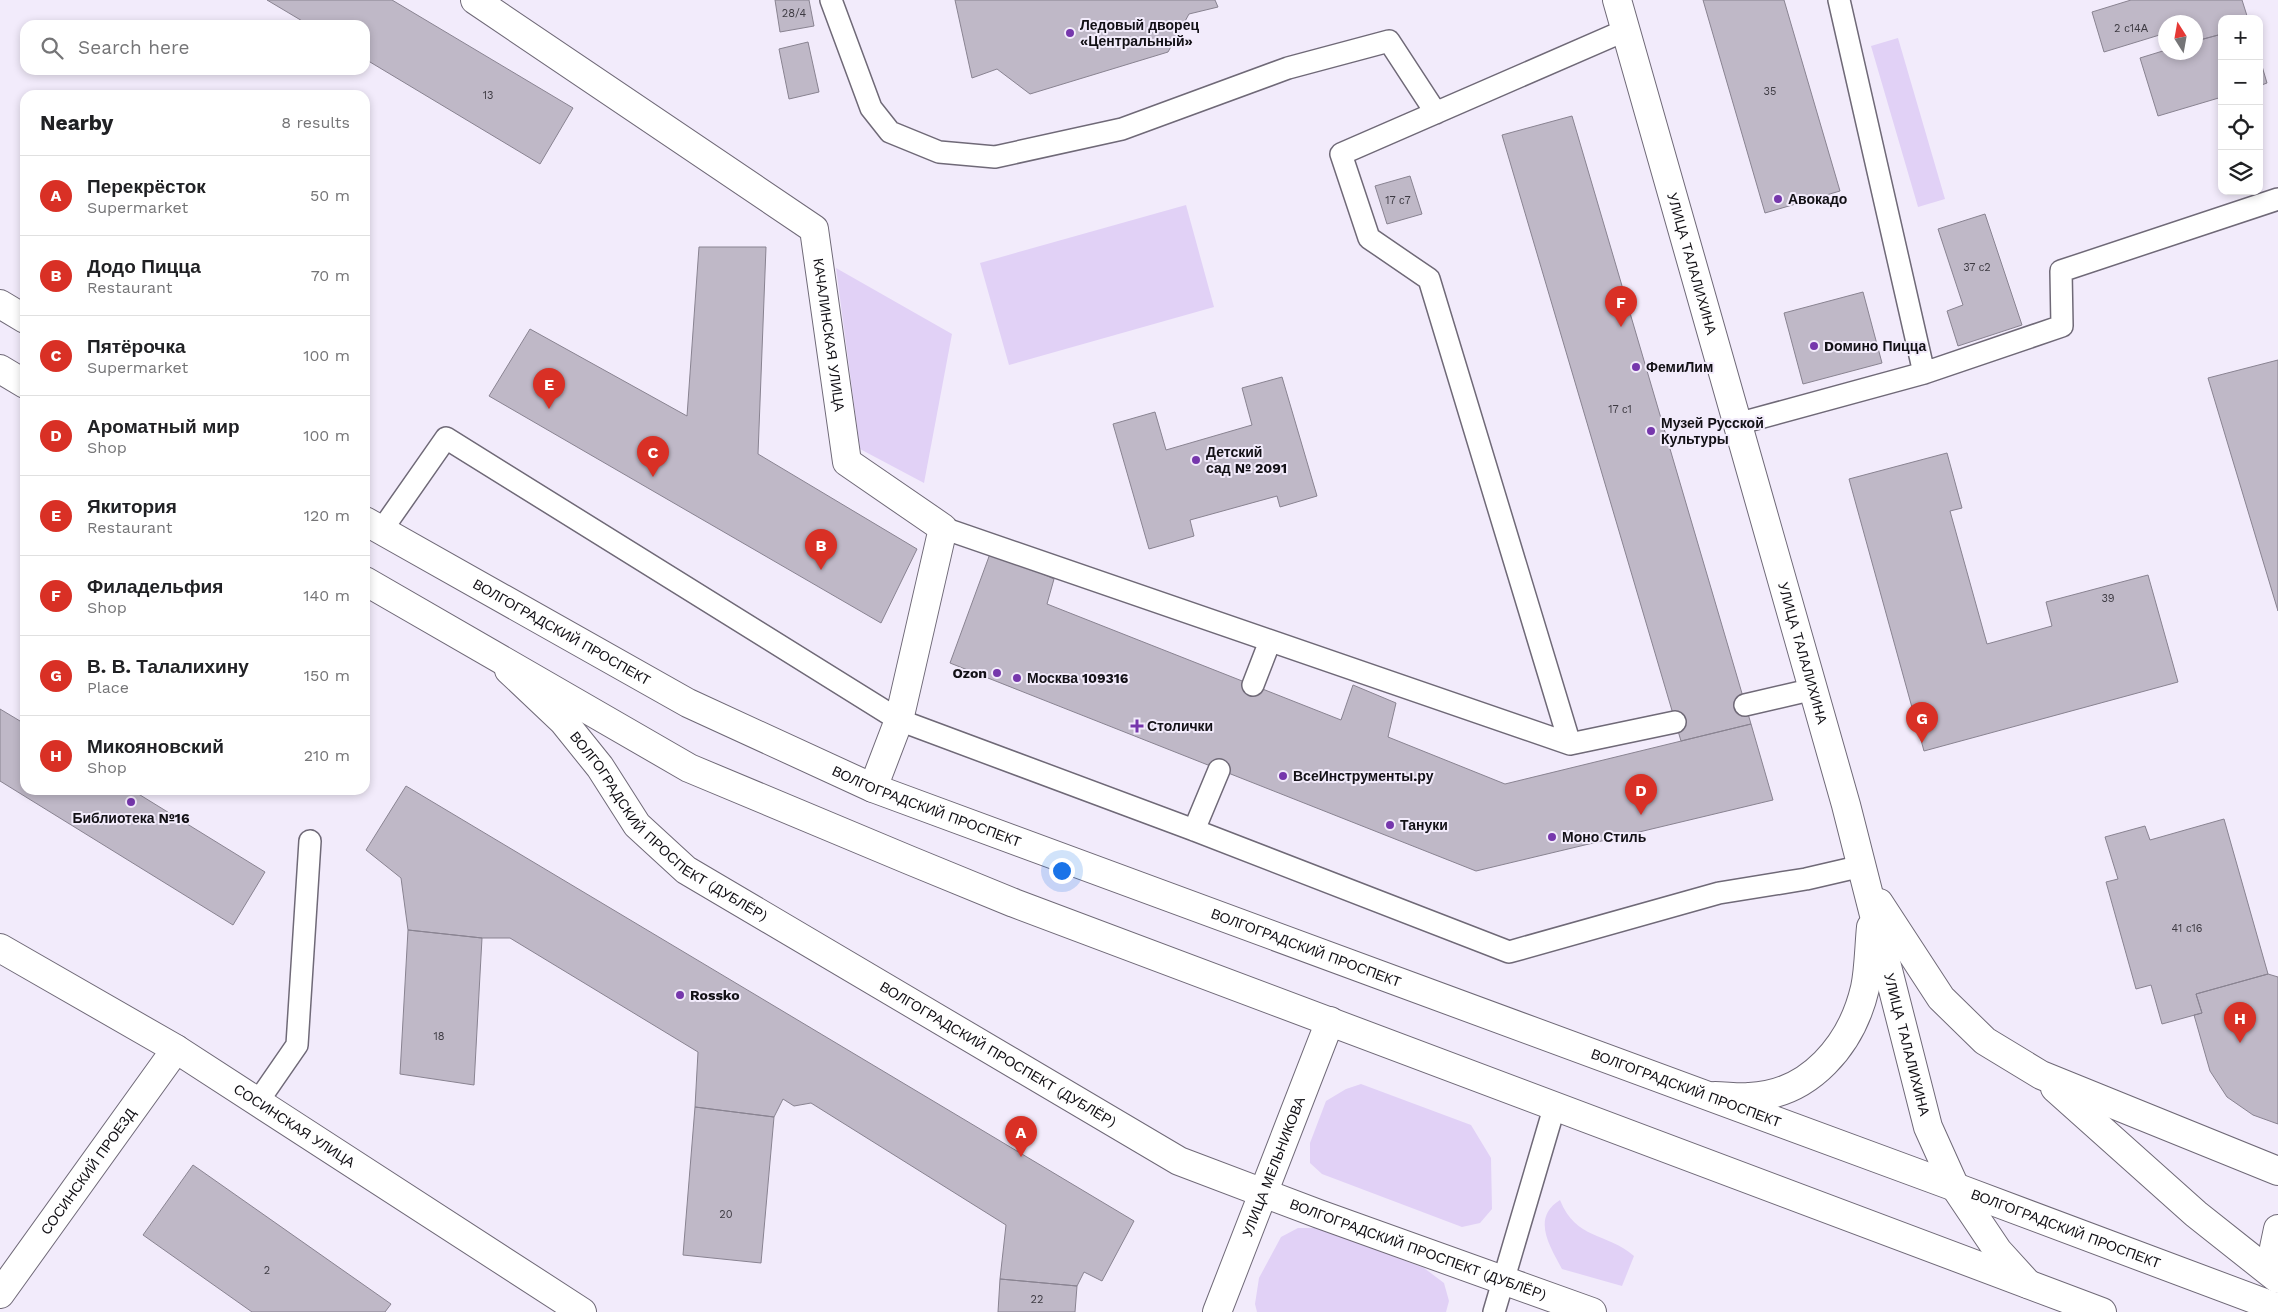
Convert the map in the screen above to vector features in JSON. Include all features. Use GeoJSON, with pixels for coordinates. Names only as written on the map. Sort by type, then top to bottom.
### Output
{"type":"FeatureCollection","features":[{"type":"Feature","properties":{"kind":"street","name":"КАЧАЛИНСКАЯ УЛИЦА"},"geometry":{"type":"LineString","coordinates":[[475,0],[814,229],[847,462],[944,528]]}},
{"type":"Feature","properties":{"kind":"street","name":"УЛИЦА ТАЛАЛИХИНА"},"geometry":{"type":"LineString","coordinates":[[1617,0],[1814,688],[1928,1127],[1955,1186],[1998,1250],[2028,1284]]}},
{"type":"Feature","properties":{"kind":"street"},"geometry":{"type":"LineString","coordinates":[[0,304],[20,316]]}},
{"type":"Feature","properties":{"kind":"street"},"geometry":{"type":"LineString","coordinates":[[0,369],[20,381]]}},
{"type":"Feature","properties":{"kind":"street","name":"ВОЛГОГРАДСКИЙ ПРОСПЕКТ"},"geometry":{"type":"LineString","coordinates":[[373,526],[688,703],[873,788],[1955,1186],[2278,1308]]}},
{"type":"Feature","properties":{"kind":"street"},"geometry":{"type":"LineString","coordinates":[[873,788],[899,720],[944,528]]}},
{"type":"Feature","properties":{"kind":"street"},"geometry":{"type":"LineString","coordinates":[[370,584],[689,768],[1006,899],[2028,1284],[2068,1304],[2102,1312]]}},
{"type":"Feature","properties":{"kind":"street","name":"ВОЛГОГРАДСКИЙ ПРОСПЕКТ (ДУБЛЁР)"},"geometry":{"type":"LineString","coordinates":[[495,657],[563,721],[600,767],[637,825],[686,870],[1179,1161],[1592,1312]]}},
{"type":"Feature","properties":{"kind":"street"},"geometry":{"type":"LineString","coordinates":[[1867,887],[1941,998],[1985,1041],[2041,1075],[2278,1171]]}},
{"type":"Feature","properties":{"kind":"street"},"geometry":{"type":"LineString","coordinates":[[1706,1096],[1750,1097],[1785,1089],[1810,1077],[1833,1056],[1852,1026],[1865,988],[1867,887]]}},
{"type":"Feature","properties":{"kind":"street","name":"СОСИНСКАЯ УЛИЦА"},"geometry":{"type":"LineString","coordinates":[[0,948],[176,1049],[258,1100],[582,1312]]}},
{"type":"Feature","properties":{"kind":"street","name":"УЛИЦА МЕЛЬНИКОВА"},"geometry":{"type":"LineString","coordinates":[[1216,1312],[1330,1021]]}},
{"type":"Feature","properties":{"kind":"street","name":"СОСИНСКИЙ ПРОЕЗД"},"geometry":{"type":"LineString","coordinates":[[0,1294],[176,1049]]}},
{"type":"Feature","properties":{"kind":"street"},"geometry":{"type":"LineString","coordinates":[[2041,1075],[2196,1214],[2278,1279]]}},
{"type":"Feature","properties":{"kind":"street"},"geometry":{"type":"LineString","coordinates":[[2278,1229],[2274,1248],[2278,1261]]}},
{"type":"Feature","properties":{"kind":"lane"},"geometry":{"type":"LineString","coordinates":[[830,0],[871,108],[890,132],[939,152],[995,157],[1122,129],[1288,68],[1389,41],[1436,113]]}},
{"type":"Feature","properties":{"kind":"lane"},"geometry":{"type":"LineString","coordinates":[[1840,0],[1924,373]]}},
{"type":"Feature","properties":{"kind":"lane"},"geometry":{"type":"LineString","coordinates":[[1570,744],[1429,279],[1369,238],[1341,154],[1626,30]]}},
{"type":"Feature","properties":{"kind":"lane"},"geometry":{"type":"LineString","coordinates":[[1737,424],[1924,373],[2062,326],[2061,271],[2278,199]]}},
{"type":"Feature","properties":{"kind":"lane"},"geometry":{"type":"LineString","coordinates":[[373,526],[446,438],[899,720],[1194,830],[1509,952],[1720,893],[1806,879],[1867,887]]}},
{"type":"Feature","properties":{"kind":"lane"},"geometry":{"type":"LineString","coordinates":[[944,528],[1570,744],[1675,722]]}},
{"type":"Feature","properties":{"kind":"lane"},"geometry":{"type":"LineString","coordinates":[[1253,685],[1270,641]]}},
{"type":"Feature","properties":{"kind":"lane"},"geometry":{"type":"LineString","coordinates":[[1745,705],[1814,688]]}},
{"type":"Feature","properties":{"kind":"lane"},"geometry":{"type":"LineString","coordinates":[[1194,830],[1219,770]]}},
{"type":"Feature","properties":{"kind":"lane"},"geometry":{"type":"LineString","coordinates":[[258,1100],[297,1045],[310,841]]}},
{"type":"Feature","properties":{"kind":"lane"},"geometry":{"type":"LineString","coordinates":[[1494,1312],[1554,1105]]}},
{"type":"Feature","properties":{"kind":"shaded area"},"geometry":{"type":"Polygon","coordinates":[[[1898,38],[1945,199],[1918,207],[1871,46],[1898,38]]]}},
{"type":"Feature","properties":{"kind":"shaded area"},"geometry":{"type":"Polygon","coordinates":[[[1186,205],[1214,307],[1009,365],[980,263],[1186,205]]]}},
{"type":"Feature","properties":{"kind":"shaded area"},"geometry":{"type":"Polygon","coordinates":[[[836,268],[952,334],[924,483],[860,449],[836,268]]]}},
{"type":"Feature","properties":{"kind":"shaded area"},"geometry":{"type":"Polygon","coordinates":[[[1361,1084],[1471,1125],[1491,1158],[1492,1209],[1480,1223],[1462,1227],[1322,1174],[1310,1163],[1310,1143],[1326,1101],[1346,1089],[1361,1084]]]}},
{"type":"Feature","properties":{"kind":"shaded area"},"geometry":{"type":"Polygon","coordinates":[[[1560,1200],[1574,1222],[1583,1229],[1623,1248],[1634,1256],[1622,1286],[1562,1269],[1548,1242],[1545,1224],[1546,1215],[1551,1207],[1560,1200]]]}},
{"type":"Feature","properties":{"kind":"shaded area"},"geometry":{"type":"Polygon","coordinates":[[[1298,1228],[1320,1228],[1424,1268],[1444,1283],[1449,1301],[1446,1312],[1257,1312],[1255,1304],[1259,1278],[1281,1237],[1298,1228]]]}},
{"type":"Feature","properties":{"kind":"building"},"geometry":{"type":"Polygon","coordinates":[[[267,0],[392,0],[573,108],[540,164],[370,62],[370,20],[301,20],[267,0]]]}},
{"type":"Feature","properties":{"kind":"building"},"geometry":{"type":"Polygon","coordinates":[[[775,0],[809,0],[814,26],[780,32],[775,0]]]}},
{"type":"Feature","properties":{"kind":"building","name":"Ледовый дворец «Центральный»"},"geometry":{"type":"Polygon","coordinates":[[[955,0],[1215,0],[1218,7],[1189,14],[1168,52],[1030,94],[997,69],[972,78],[955,0]]]}},
{"type":"Feature","properties":{"kind":"building"},"geometry":{"type":"Polygon","coordinates":[[[1703,0],[1784,0],[1840,191],[1765,213],[1703,0]]]}},
{"type":"Feature","properties":{"kind":"building"},"geometry":{"type":"Polygon","coordinates":[[[2131,0],[2242,0],[2247,15],[2218,15],[2218,35],[2203,39],[2203,15],[2158,15],[2158,35],[2104,52],[2092,12],[2131,0]]]}},
{"type":"Feature","properties":{"kind":"building"},"geometry":{"type":"Polygon","coordinates":[[[2218,35],[2218,98],[2158,116],[2140,58],[2158,52],[2158,60],[2203,60],[2203,39],[2218,35]]]}},
{"type":"Feature","properties":{"kind":"building"},"geometry":{"type":"Polygon","coordinates":[[[808,42],[819,92],[789,99],[779,49],[808,42]]]}},
{"type":"Feature","properties":{"kind":"building"},"geometry":{"type":"Polygon","coordinates":[[[2263,70],[2267,83],[2263,84],[2263,70]]]}},
{"type":"Feature","properties":{"kind":"building"},"geometry":{"type":"Polygon","coordinates":[[[1572,116],[1751,724],[1681,741],[1502,135],[1572,116]]]}},
{"type":"Feature","properties":{"kind":"building"},"geometry":{"type":"Polygon","coordinates":[[[1410,176],[1422,214],[1387,224],[1375,186],[1410,176]]]}},
{"type":"Feature","properties":{"kind":"building"},"geometry":{"type":"Polygon","coordinates":[[[1985,214],[2022,325],[1958,346],[1947,311],[1963,305],[1938,229],[1985,214]]]}},
{"type":"Feature","properties":{"kind":"building"},"geometry":{"type":"Polygon","coordinates":[[[699,247],[766,247],[758,454],[917,549],[881,623],[489,396],[530,329],[687,416],[699,247]]]}},
{"type":"Feature","properties":{"kind":"building"},"geometry":{"type":"Polygon","coordinates":[[[1863,292],[1882,363],[1803,384],[1784,313],[1863,292]]]}},
{"type":"Feature","properties":{"kind":"building"},"geometry":{"type":"Polygon","coordinates":[[[2278,360],[2278,611],[2208,378],[2278,360]]]}},
{"type":"Feature","properties":{"kind":"building"},"geometry":{"type":"Polygon","coordinates":[[[1282,377],[1317,496],[1280,507],[1277,496],[1190,520],[1194,536],[1149,549],[1113,424],[1155,412],[1166,450],[1252,425],[1242,388],[1282,377]]]}},
{"type":"Feature","properties":{"kind":"building"},"geometry":{"type":"Polygon","coordinates":[[[1947,453],[1962,508],[1950,511],[1987,644],[2052,626],[2046,602],[2148,575],[2178,682],[1924,751],[1849,479],[1947,453]]]}},
{"type":"Feature","properties":{"kind":"building"},"geometry":{"type":"Polygon","coordinates":[[[991,551],[1054,579],[1047,604],[1341,720],[1353,685],[1396,703],[1388,737],[1505,784],[1751,724],[1773,800],[1476,871],[950,663],[991,551]]]}},
{"type":"Feature","properties":{"kind":"building"},"geometry":{"type":"Polygon","coordinates":[[[0,709],[20,721],[20,793],[0,781],[0,709]]]}},
{"type":"Feature","properties":{"kind":"building","name":"Rossko"},"geometry":{"type":"Polygon","coordinates":[[[406,786],[1134,1221],[1102,1281],[1084,1272],[1077,1286],[1000,1279],[1006,1225],[811,1103],[794,1106],[783,1099],[774,1117],[695,1107],[698,1052],[510,938],[482,938],[408,930],[401,878],[366,850],[406,786]]]}},
{"type":"Feature","properties":{"kind":"building"},"geometry":{"type":"Polygon","coordinates":[[[23,795],[140,795],[265,872],[233,925],[23,795]]]}},
{"type":"Feature","properties":{"kind":"building"},"geometry":{"type":"Polygon","coordinates":[[[2224,819],[2268,974],[2196,994],[2202,1013],[2162,1024],[2151,985],[2136,989],[2106,882],[2118,879],[2105,837],[2145,826],[2150,840],[2224,819]]]}},
{"type":"Feature","properties":{"kind":"building"},"geometry":{"type":"Polygon","coordinates":[[[408,930],[482,938],[474,1085],[400,1074],[408,930]]]}},
{"type":"Feature","properties":{"kind":"building"},"geometry":{"type":"Polygon","coordinates":[[[2268,974],[2278,977],[2278,1124],[2253,1115],[2227,1097],[2210,1071],[2194,1015],[2202,1013],[2196,994],[2268,974]]]}},
{"type":"Feature","properties":{"kind":"building"},"geometry":{"type":"Polygon","coordinates":[[[695,1107],[774,1117],[761,1263],[683,1255],[695,1107]]]}},
{"type":"Feature","properties":{"kind":"building"},"geometry":{"type":"Polygon","coordinates":[[[193,1165],[391,1304],[385,1312],[252,1312],[143,1235],[193,1165]]]}},
{"type":"Feature","properties":{"kind":"building"},"geometry":{"type":"Polygon","coordinates":[[[1000,1279],[1077,1286],[1075,1312],[998,1312],[1000,1279]]]}},
{"type":"Feature","properties":{"kind":"place","name":"Ледовый дворец «Центральный»"},"geometry":{"type":"Point","coordinates":[1070,33]}},
{"type":"Feature","properties":{"kind":"place","name":"Авокадо"},"geometry":{"type":"Point","coordinates":[1778,199]}},
{"type":"Feature","properties":{"kind":"place","name":"Филадельфия"},"geometry":{"type":"Point","coordinates":[1621,327]}},
{"type":"Feature","properties":{"kind":"place","name":"Dомино Пицца"},"geometry":{"type":"Point","coordinates":[1814,346]}},
{"type":"Feature","properties":{"kind":"place","name":"ФемиЛим"},"geometry":{"type":"Point","coordinates":[1636,367]}},
{"type":"Feature","properties":{"kind":"place","name":"Якитория"},"geometry":{"type":"Point","coordinates":[549,409]}},
{"type":"Feature","properties":{"kind":"place","name":"Музей Русской Культуры"},"geometry":{"type":"Point","coordinates":[1651,431]}},
{"type":"Feature","properties":{"kind":"place","name":"Детский сад № 2091"},"geometry":{"type":"Point","coordinates":[1196,460]}},
{"type":"Feature","properties":{"kind":"place","name":"Пятёрочка"},"geometry":{"type":"Point","coordinates":[653,477]}},
{"type":"Feature","properties":{"kind":"place","name":"Додо Пицца"},"geometry":{"type":"Point","coordinates":[821,570]}},
{"type":"Feature","properties":{"kind":"place","name":"Ozon"},"geometry":{"type":"Point","coordinates":[997,673]}},
{"type":"Feature","properties":{"kind":"place","name":"Москва 109316"},"geometry":{"type":"Point","coordinates":[1017,678]}},
{"type":"Feature","properties":{"kind":"place","name":"Столички"},"geometry":{"type":"Point","coordinates":[1137,726]}},
{"type":"Feature","properties":{"kind":"place","name":"В. В. Талалихину"},"geometry":{"type":"Point","coordinates":[1922,743]}},
{"type":"Feature","properties":{"kind":"place","name":"ВсеИнструменты.ру"},"geometry":{"type":"Point","coordinates":[1283,776]}},
{"type":"Feature","properties":{"kind":"place","name":"Библиотека №16"},"geometry":{"type":"Point","coordinates":[131,802]}},
{"type":"Feature","properties":{"kind":"place","name":"Ароматный мир"},"geometry":{"type":"Point","coordinates":[1641,815]}},
{"type":"Feature","properties":{"kind":"place","name":"Тануки"},"geometry":{"type":"Point","coordinates":[1390,825]}},
{"type":"Feature","properties":{"kind":"place","name":"Моно Стиль"},"geometry":{"type":"Point","coordinates":[1552,837]}},
{"type":"Feature","properties":{"kind":"place","name":"Rossko"},"geometry":{"type":"Point","coordinates":[680,995]}},
{"type":"Feature","properties":{"kind":"place","name":"Микояновский"},"geometry":{"type":"Point","coordinates":[2240,1043]}},
{"type":"Feature","properties":{"kind":"place","name":"Перекрёсток"},"geometry":{"type":"Point","coordinates":[1021,1157]}}]}
